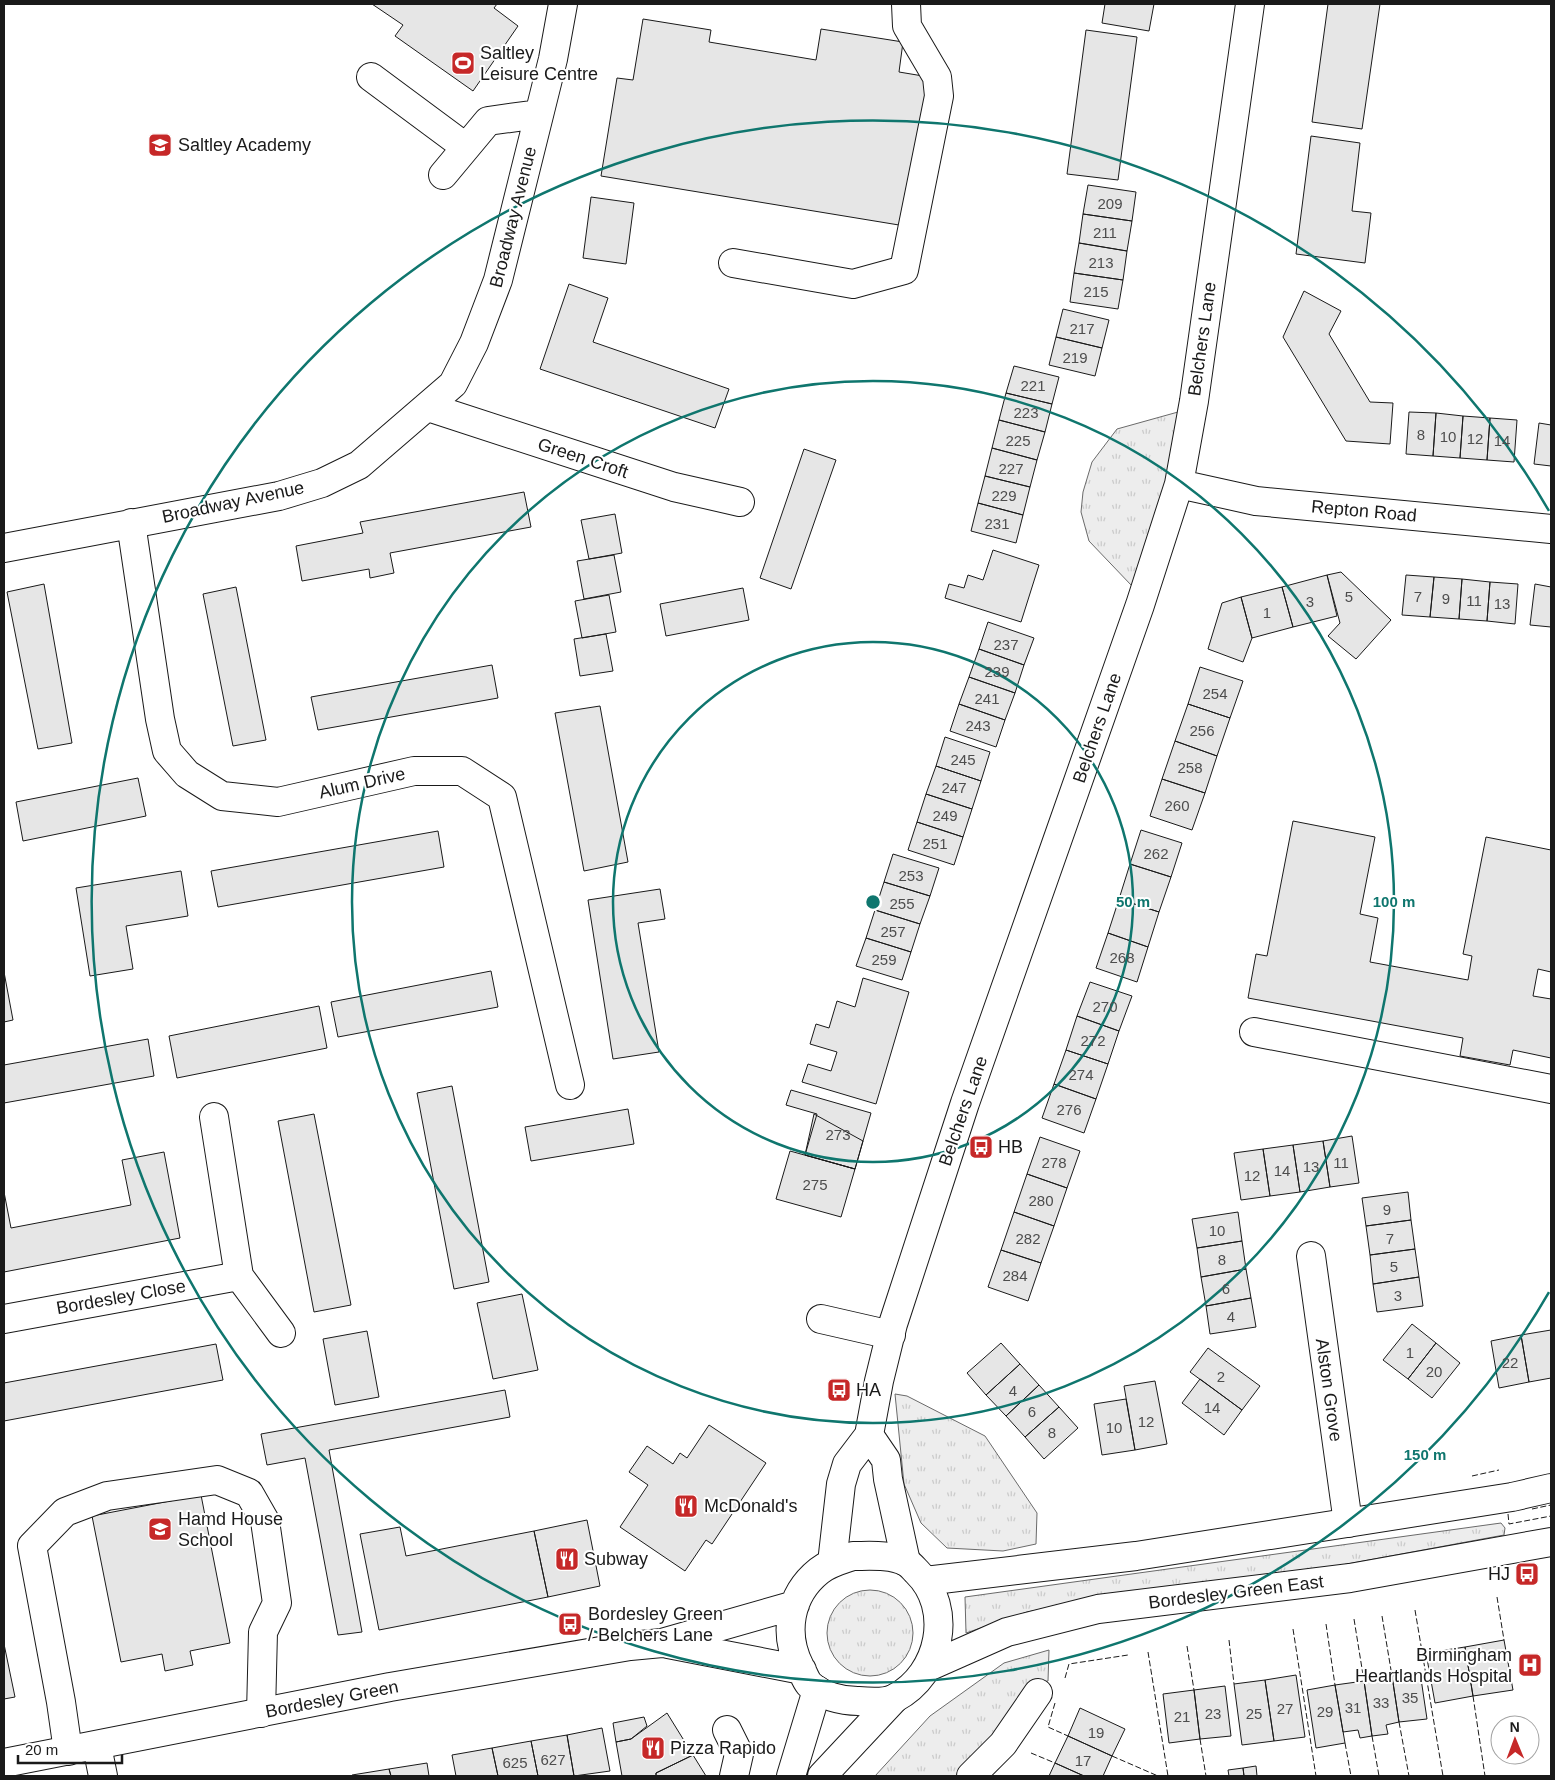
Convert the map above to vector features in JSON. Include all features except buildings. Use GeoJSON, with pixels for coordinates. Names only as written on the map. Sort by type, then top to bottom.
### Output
{"type":"FeatureCollection","features":[{"type":"Feature","properties":{"kind":"street","name":"Broadway Avenue"},"geometry":{"type":"LineString","coordinates":[[4,548],[280,496],[322,483],[359,465],[453,384],[474,343],[498,280],[552,59],[562,4]]}},
{"type":"Feature","properties":{"kind":"street"},"geometry":{"type":"LineString","coordinates":[[733,263],[853,284],[904,270],[939,96],[937,77],[907,26],[906,4]]}},
{"type":"Feature","properties":{"kind":"street","name":"Belchers Lane"},"geometry":{"type":"LineString","coordinates":[[832,1562],[841,1484],[847,1464],[869,1436],[890,1335],[965,1103],[1140,605],[1179,484],[1194,401],[1250,4]]}},
{"type":"Feature","properties":{"kind":"street"},"geometry":{"type":"LineString","coordinates":[[370,77],[464,146]]}},
{"type":"Feature","properties":{"kind":"street"},"geometry":{"type":"LineString","coordinates":[[443,174],[464,146],[488,121],[539,114]]}},
{"type":"Feature","properties":{"kind":"street","name":"Green Croft"},"geometry":{"type":"LineString","coordinates":[[428,407],[674,487],[740,502]]}},
{"type":"Feature","properties":{"kind":"street","name":"Repton Road"},"geometry":{"type":"LineString","coordinates":[[1179,484],[1256,501],[1551,529]]}},
{"type":"Feature","properties":{"kind":"street","name":"Alum Drive"},"geometry":{"type":"LineString","coordinates":[[131,523],[160,719],[167,751],[187,774],[222,796],[278,802],[414,771],[462,771],[502,797],[570,1085]]}},
{"type":"Feature","properties":{"kind":"street"},"geometry":{"type":"LineString","coordinates":[[1254,1032],[1551,1089]]}},
{"type":"Feature","properties":{"kind":"street"},"geometry":{"type":"LineString","coordinates":[[214,1117],[239,1276],[281,1333]]}},
{"type":"Feature","properties":{"kind":"street","name":"Alston Grove"},"geometry":{"type":"LineString","coordinates":[[1311,1256],[1348,1523]]}},
{"type":"Feature","properties":{"kind":"street","name":"Bordesley Close"},"geometry":{"type":"LineString","coordinates":[[4,1319],[239,1276]]}},
{"type":"Feature","properties":{"kind":"street"},"geometry":{"type":"LineString","coordinates":[[821,1319],[890,1335]]}},
{"type":"Feature","properties":{"kind":"street"},"geometry":{"type":"LineString","coordinates":[[869,1436],[886,1460],[888,1479],[906,1562],[883,1556],[853,1556],[832,1562],[818,1572],[804,1588],[795,1606],[790,1640],[809,1680],[844,1702],[894,1699]]}},
{"type":"Feature","properties":{"kind":"street"},"geometry":{"type":"LineString","coordinates":[[68,1751],[61,1702],[32,1546],[65,1512],[107,1496],[217,1480],[249,1493],[265,1521],[276,1603],[262,1632],[261,1713]]}},
{"type":"Feature","properties":{"kind":"street"},"geometry":{"type":"LineString","coordinates":[[925,1581],[1136,1556],[1512,1497],[1551,1488]]}},
{"type":"Feature","properties":{"kind":"street","name":"Bordesley Green East"},"geometry":{"type":"LineString","coordinates":[[928,1667],[1007,1632],[1098,1610],[1350,1578],[1551,1542]]}},
{"type":"Feature","properties":{"kind":"street","name":"Bordesley Green East"},"geometry":{"type":"LineString","coordinates":[[894,1699],[917,1682],[928,1667],[937,1644],[939,1619],[935,1598],[925,1581],[906,1562]]}},
{"type":"Feature","properties":{"kind":"street","name":"Bordesley Green"},"geometry":{"type":"LineString","coordinates":[[4,1763],[399,1686],[630,1646],[662,1643],[795,1606]]}},
{"type":"Feature","properties":{"kind":"street","name":"Bordesley Green"},"geometry":{"type":"LineString","coordinates":[[662,1643],[809,1680]]}},
{"type":"Feature","properties":{"kind":"street"},"geometry":{"type":"LineString","coordinates":[[791,1776],[809,1680]]}},
{"type":"Feature","properties":{"kind":"street"},"geometry":{"type":"LineString","coordinates":[[971,1776],[1003,1744],[1038,1693]]}},
{"type":"Feature","properties":{"kind":"street"},"geometry":{"type":"LineString","coordinates":[[822,1776],[894,1699]]}},
{"type":"Feature","properties":{"kind":"street"},"geometry":{"type":"LineString","coordinates":[[727,1730],[739,1754],[734,1776]]}},
{"type":"Feature","properties":{"kind":"street"},"geometry":{"type":"LineString","coordinates":[[97,1746],[103,1776]]}},
{"type":"Feature","properties":{"kind":"green space"},"geometry":{"type":"Polygon","coordinates":[[[1178,412],[1167,484],[1132,586],[1089,541],[1081,512],[1083,492],[1092,462],[1117,429],[1178,412]]]}},
{"type":"Feature","properties":{"kind":"green space"},"geometry":{"type":"Polygon","coordinates":[[[895,1394],[907,1396],[985,1436],[1037,1513],[1036,1544],[1003,1551],[947,1548],[921,1523],[904,1484],[895,1394]]]}},
{"type":"Feature","properties":{"kind":"green space"},"geometry":{"type":"Polygon","coordinates":[[[1501,1523],[1505,1528],[1504,1535],[1293,1574],[1100,1598],[1027,1612],[966,1633],[965,1597],[1501,1523]]]}},
{"type":"Feature","properties":{"kind":"green space"},"geometry":{"type":"Polygon","coordinates":[[[870,1590],[886,1594],[900,1603],[909,1617],[913,1633],[909,1649],[900,1663],[886,1672],[870,1676],[854,1672],[840,1663],[831,1649],[827,1633],[831,1617],[840,1603],[854,1594],[870,1590]]]}},
{"type":"Feature","properties":{"kind":"green space"},"geometry":{"type":"Polygon","coordinates":[[[1049,1650],[1048,1681],[1026,1686],[983,1754],[956,1776],[875,1776],[930,1716],[1004,1663],[1049,1650]]]}},
{"type":"Feature","properties":{"kind":"fence"},"geometry":{"type":"LineString","coordinates":[[1472,1476],[1499,1470]]}},
{"type":"Feature","properties":{"kind":"fence"},"geometry":{"type":"LineString","coordinates":[[1532,1509],[1551,1505]]}},
{"type":"Feature","properties":{"kind":"fence"},"geometry":{"type":"LineString","coordinates":[[1508,1514],[1509,1524],[1551,1516]]}},
{"type":"Feature","properties":{"kind":"fence"},"geometry":{"type":"LineString","coordinates":[[1497,1597],[1504,1640]]}},
{"type":"Feature","properties":{"kind":"fence"},"geometry":{"type":"LineString","coordinates":[[1415,1610],[1443,1776]]}},
{"type":"Feature","properties":{"kind":"fence"},"geometry":{"type":"LineString","coordinates":[[1382,1616],[1392,1676]]}},
{"type":"Feature","properties":{"kind":"fence"},"geometry":{"type":"LineString","coordinates":[[1354,1619],[1364,1681]]}},
{"type":"Feature","properties":{"kind":"fence"},"geometry":{"type":"LineString","coordinates":[[1326,1624],[1335,1685]]}},
{"type":"Feature","properties":{"kind":"fence"},"geometry":{"type":"LineString","coordinates":[[1293,1629],[1316,1776]]}},
{"type":"Feature","properties":{"kind":"fence"},"geometry":{"type":"LineString","coordinates":[[1229,1640],[1234,1684]]}},
{"type":"Feature","properties":{"kind":"fence"},"geometry":{"type":"LineString","coordinates":[[1187,1646],[1194,1690]]}},
{"type":"Feature","properties":{"kind":"fence"},"geometry":{"type":"LineString","coordinates":[[1148,1652],[1168,1776]]}},
{"type":"Feature","properties":{"kind":"fence"},"geometry":{"type":"LineString","coordinates":[[1065,1678],[1069,1664],[1128,1655]]}},
{"type":"Feature","properties":{"kind":"fence"},"geometry":{"type":"LineString","coordinates":[[1473,1696],[1485,1776]]}},
{"type":"Feature","properties":{"kind":"fence"},"geometry":{"type":"LineString","coordinates":[[1055,1703],[1048,1727],[1068,1736]]}},
{"type":"Feature","properties":{"kind":"fence"},"geometry":{"type":"LineString","coordinates":[[1399,1722],[1409,1776]]}},
{"type":"Feature","properties":{"kind":"fence"},"geometry":{"type":"LineString","coordinates":[[1372,1736],[1379,1776]]}},
{"type":"Feature","properties":{"kind":"fence"},"geometry":{"type":"LineString","coordinates":[[1200,1739],[1206,1776]]}},
{"type":"Feature","properties":{"kind":"fence"},"geometry":{"type":"LineString","coordinates":[[1345,1743],[1351,1776]]}},
{"type":"Feature","properties":{"kind":"fence"},"geometry":{"type":"LineString","coordinates":[[1031,1753],[1055,1763]]}},
{"type":"Feature","properties":{"kind":"fence"},"geometry":{"type":"LineString","coordinates":[[1112,1756],[1158,1776]]}},
{"type":"Feature","properties":{"kind":"place","name":"Saltley Leisure Centre"},"geometry":{"type":"Point","coordinates":[463,63]}},
{"type":"Feature","properties":{"kind":"place","name":"Saltley Academy"},"geometry":{"type":"Point","coordinates":[160,145]}},
{"type":"Feature","properties":{"kind":"place","name":"HB"},"geometry":{"type":"Point","coordinates":[981,1147]}},
{"type":"Feature","properties":{"kind":"place","name":"HA"},"geometry":{"type":"Point","coordinates":[839,1390]}},
{"type":"Feature","properties":{"kind":"place","name":"McDonald's"},"geometry":{"type":"Point","coordinates":[686,1506]}},
{"type":"Feature","properties":{"kind":"place","name":"Hamd House School"},"geometry":{"type":"Point","coordinates":[160,1529]}},
{"type":"Feature","properties":{"kind":"place","name":"Subway"},"geometry":{"type":"Point","coordinates":[567,1559]}},
{"type":"Feature","properties":{"kind":"place","name":"HJ"},"geometry":{"type":"Point","coordinates":[1527,1574]}},
{"type":"Feature","properties":{"kind":"place","name":"Bordesley Green / Belchers Lane"},"geometry":{"type":"Point","coordinates":[570,1624]}},
{"type":"Feature","properties":{"kind":"place","name":"Birmingham Heartlands Hospital"},"geometry":{"type":"Point","coordinates":[1530,1665]}},
{"type":"Feature","properties":{"kind":"place","name":"Pizza Rapido"},"geometry":{"type":"Point","coordinates":[653,1748]}}]}
